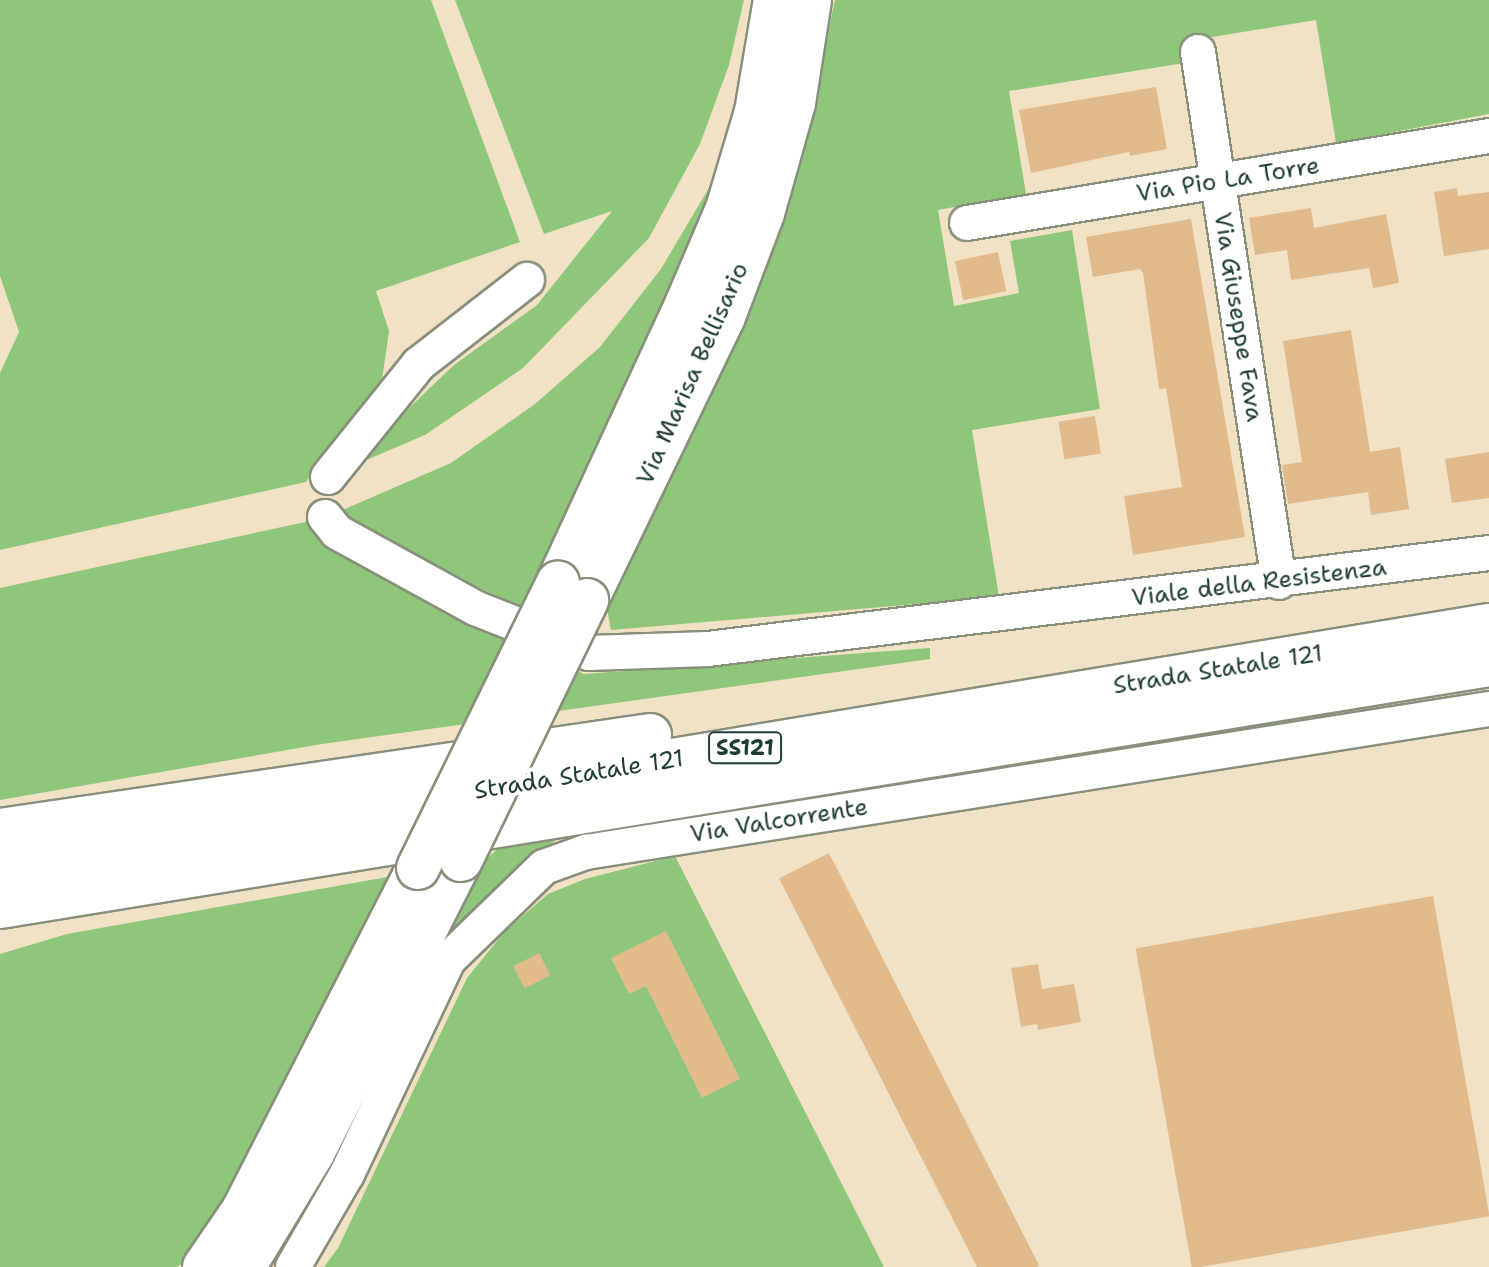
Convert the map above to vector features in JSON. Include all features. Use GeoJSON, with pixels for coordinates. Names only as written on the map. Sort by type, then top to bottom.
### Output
{"type":"FeatureCollection","features":[{"type":"Feature","properties":{"kind":"main road","name":"Via Marisa Bellisario"},"geometry":{"type":"LineString","coordinates":[[572,591],[727,209],[756,112],[775,0]]}},
{"type":"Feature","properties":{"kind":"main road","name":"Via Marisa Bellisario"},"geometry":{"type":"LineString","coordinates":[[572,591],[728,306],[763,213],[794,103],[810,0]]}},
{"type":"Feature","properties":{"kind":"main road"},"geometry":{"type":"LineString","coordinates":[[244,1267],[313,1153],[461,860],[572,591]]}},
{"type":"Feature","properties":{"kind":"main road"},"geometry":{"type":"LineString","coordinates":[[204,1267],[243,1210],[418,868],[572,591]]}},
{"type":"Feature","properties":{"kind":"main road","name":"Strada Statale 121"},"geometry":{"type":"LineString","coordinates":[[0,871],[1489,625]]}},
{"type":"Feature","properties":{"kind":"main road"},"geometry":{"type":"LineString","coordinates":[[0,830],[1097,669],[1306,656]]}},
{"type":"Feature","properties":{"kind":"main road","name":"Strada Statale 121"},"geometry":{"type":"LineString","coordinates":[[0,907],[1489,665]]}},
{"type":"Feature","properties":{"kind":"main road"},"geometry":{"type":"LineString","coordinates":[[0,938],[73,920],[390,865],[501,826]]}},
{"type":"Feature","properties":{"kind":"street","name":"Via Giuseppe Fava"},"geometry":{"type":"LineString","coordinates":[[1198,52],[1279,582]]}},
{"type":"Feature","properties":{"kind":"street","name":"Via Pio La Torre"},"geometry":{"type":"LineString","coordinates":[[967,223],[1489,136]]}},
{"type":"Feature","properties":{"kind":"street"},"geometry":{"type":"LineString","coordinates":[[328,477],[419,364],[527,280]]}},
{"type":"Feature","properties":{"kind":"street","name":"Viale della Resistenza"},"geometry":{"type":"LineString","coordinates":[[325,517],[337,532],[475,608],[589,653],[708,649],[1279,582],[1489,553]]}},
{"type":"Feature","properties":{"kind":"street","name":"Via Valcorrente"},"geometry":{"type":"LineString","coordinates":[[293,1267],[347,1174],[448,960],[544,867],[586,852],[1489,709]]}},
{"type":"Feature","properties":{"kind":"green space"},"geometry":{"type":"Polygon","coordinates":[[[0,0],[431,0],[520,242],[376,291],[389,331],[381,387],[328,448],[306,482],[0,550],[0,373],[19,332],[0,276],[0,0]]]}},
{"type":"Feature","properties":{"kind":"green space"},"geometry":{"type":"Polygon","coordinates":[[[455,0],[744,0],[729,65],[700,144],[649,238],[523,368],[425,435],[357,464],[366,449],[454,365],[537,305],[612,211],[544,234],[455,0]]]}},
{"type":"Feature","properties":{"kind":"green space"},"geometry":{"type":"Polygon","coordinates":[[[835,0],[1489,0],[1489,114],[1336,143],[1316,20],[1181,42],[1184,63],[1009,91],[1026,194],[938,210],[954,306],[1019,293],[1010,241],[1072,230],[1100,409],[972,430],[999,597],[611,630],[607,609],[717,378],[804,140],[835,0]]]}},
{"type":"Feature","properties":{"kind":"green space"},"geometry":{"type":"Polygon","coordinates":[[[721,177],[527,611],[367,533],[338,512],[451,463],[535,404],[600,347],[661,269],[713,181],[721,177]]]}},
{"type":"Feature","properties":{"kind":"green space"},"geometry":{"type":"Polygon","coordinates":[[[310,521],[514,640],[584,674],[930,648],[930,659],[322,744],[0,800],[0,588],[310,521]]]}},
{"type":"Feature","properties":{"kind":"green space"},"geometry":{"type":"Polygon","coordinates":[[[557,839],[447,934],[484,861],[500,847],[557,839]]]}},
{"type":"Feature","properties":{"kind":"green space"},"geometry":{"type":"Polygon","coordinates":[[[675,856],[884,1267],[324,1267],[338,1248],[467,978],[505,931],[548,894],[585,879],[675,856]]]}},
{"type":"Feature","properties":{"kind":"green space"},"geometry":{"type":"Polygon","coordinates":[[[393,876],[227,1204],[183,1263],[177,1267],[0,1267],[0,954],[67,934],[393,876]]]}},
{"type":"Feature","properties":{"kind":"building"},"geometry":{"type":"Polygon","coordinates":[[[1156,87],[1167,149],[1130,156],[1129,152],[1031,173],[1019,110],[1156,87]]]}},
{"type":"Feature","properties":{"kind":"building"},"geometry":{"type":"Polygon","coordinates":[[[1457,188],[1458,196],[1489,192],[1489,249],[1444,256],[1434,192],[1457,188]]]}},
{"type":"Feature","properties":{"kind":"building"},"geometry":{"type":"Polygon","coordinates":[[[1311,208],[1314,228],[1386,214],[1399,283],[1373,288],[1369,268],[1291,280],[1287,250],[1255,255],[1249,218],[1311,208]]]}},
{"type":"Feature","properties":{"kind":"building"},"geometry":{"type":"Polygon","coordinates":[[[1191,219],[1245,537],[1133,555],[1124,496],[1182,487],[1166,388],[1159,389],[1143,273],[1140,269],[1093,277],[1086,237],[1191,219]]]}},
{"type":"Feature","properties":{"kind":"building"},"geometry":{"type":"Polygon","coordinates":[[[998,252],[1006,291],[963,300],[955,261],[998,252]]]}},
{"type":"Feature","properties":{"kind":"building"},"geometry":{"type":"Polygon","coordinates":[[[1351,330],[1370,452],[1400,447],[1409,509],[1371,515],[1368,492],[1288,504],[1282,465],[1302,462],[1283,341],[1351,330]]]}},
{"type":"Feature","properties":{"kind":"building"},"geometry":{"type":"Polygon","coordinates":[[[1095,416],[1101,454],[1064,459],[1058,422],[1095,416]]]}},
{"type":"Feature","properties":{"kind":"building"},"geometry":{"type":"Polygon","coordinates":[[[1489,452],[1489,498],[1452,503],[1445,459],[1489,452]]]}},
{"type":"Feature","properties":{"kind":"building"},"geometry":{"type":"Polygon","coordinates":[[[829,853],[1039,1266],[977,1267],[779,878],[829,853]]]}},
{"type":"Feature","properties":{"kind":"building"},"geometry":{"type":"Polygon","coordinates":[[[1433,896],[1489,1216],[1192,1267],[1136,948],[1433,896]]]}},
{"type":"Feature","properties":{"kind":"building"},"geometry":{"type":"Polygon","coordinates":[[[666,931],[740,1079],[702,1098],[646,986],[629,994],[611,958],[666,931]]]}},
{"type":"Feature","properties":{"kind":"building"},"geometry":{"type":"Polygon","coordinates":[[[539,953],[550,975],[525,988],[513,966],[539,953]]]}},
{"type":"Feature","properties":{"kind":"building"},"geometry":{"type":"Polygon","coordinates":[[[1038,964],[1042,989],[1074,984],[1081,1022],[1038,1030],[1037,1024],[1021,1027],[1011,968],[1038,964]]]}}]}
